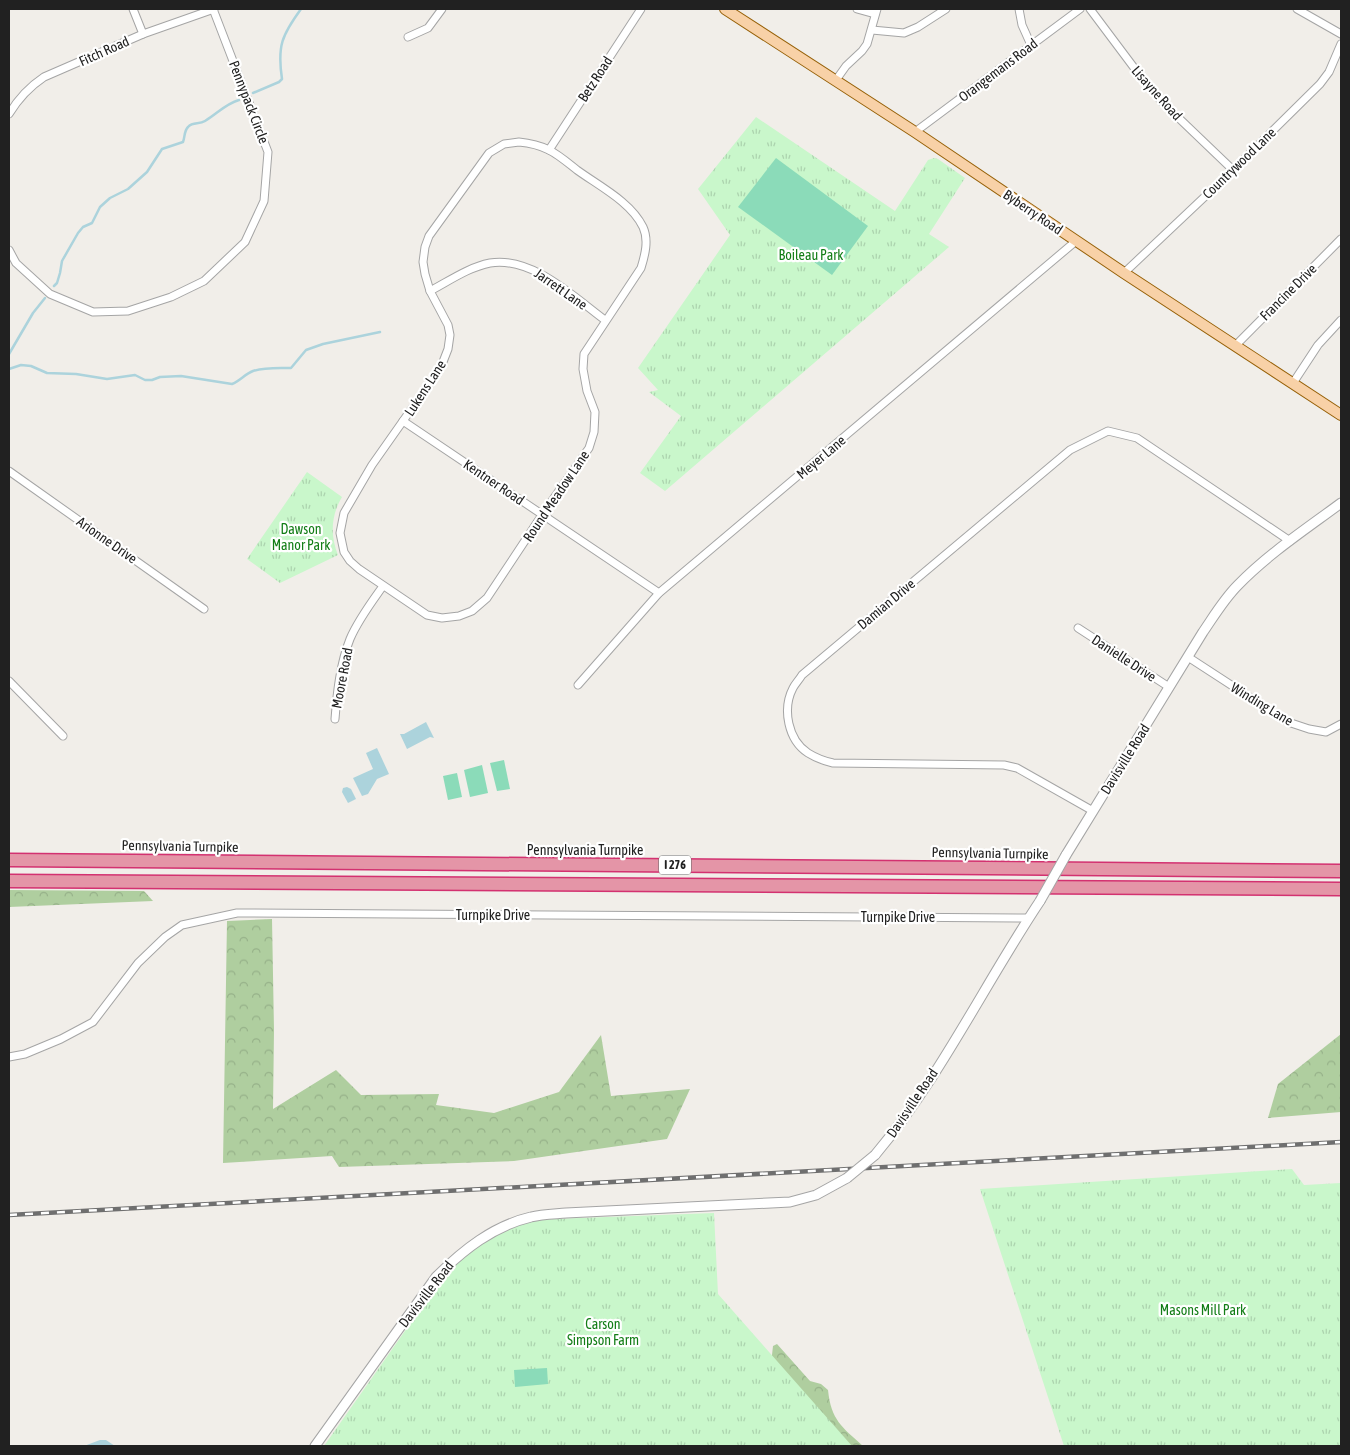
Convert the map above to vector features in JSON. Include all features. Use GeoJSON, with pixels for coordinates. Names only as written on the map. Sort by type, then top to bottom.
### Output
{"type":"FeatureCollection","features":[{"type":"Feature","properties":{"kind":"highway","name":"Pennsylvania Turnpike"},"geometry":{"type":"LineString","coordinates":[[9,860],[1341,871]]}},
{"type":"Feature","properties":{"kind":"highway","name":"I 276"},"geometry":{"type":"LineString","coordinates":[[9,881],[1341,890]]}},
{"type":"Feature","properties":{"kind":"main road","name":"Byberry Road"},"geometry":{"type":"LineString","coordinates":[[725,9],[915,132],[1124,274],[1341,415]]}},
{"type":"Feature","properties":{"kind":"street"},"geometry":{"type":"LineString","coordinates":[[133,9],[143,34]]}},
{"type":"Feature","properties":{"kind":"street","name":"Fitch Road"},"geometry":{"type":"LineString","coordinates":[[9,114],[16,102],[32,85],[44,77],[143,34],[213,9]]}},
{"type":"Feature","properties":{"kind":"street","name":"Pennypack Circle"},"geometry":{"type":"LineString","coordinates":[[9,250],[16,263],[50,294],[93,312],[128,311],[171,297],[204,281],[245,242],[264,201],[268,152],[213,9]]}},
{"type":"Feature","properties":{"kind":"street"},"geometry":{"type":"LineString","coordinates":[[408,38],[428,28],[442,9]]}},
{"type":"Feature","properties":{"kind":"street","name":"Betz Road"},"geometry":{"type":"LineString","coordinates":[[550,150],[641,9]]}},
{"type":"Feature","properties":{"kind":"street"},"geometry":{"type":"LineString","coordinates":[[836,80],[846,66],[862,52],[872,30],[876,12],[857,9]]}},
{"type":"Feature","properties":{"kind":"street"},"geometry":{"type":"LineString","coordinates":[[872,30],[904,33],[918,27],[946,9]]}},
{"type":"Feature","properties":{"kind":"street"},"geometry":{"type":"LineString","coordinates":[[1018,9],[1022,25],[1031,45]]}},
{"type":"Feature","properties":{"kind":"street","name":"Orangemans Road"},"geometry":{"type":"LineString","coordinates":[[915,132],[1080,9]]}},
{"type":"Feature","properties":{"kind":"street","name":"Lisayne Road"},"geometry":{"type":"LineString","coordinates":[[1090,9],[1134,69],[1162,102],[1233,170]]}},
{"type":"Feature","properties":{"kind":"street"},"geometry":{"type":"LineString","coordinates":[[1297,9],[1341,34]]}},
{"type":"Feature","properties":{"kind":"street","name":"Countrywood Lane"},"geometry":{"type":"LineString","coordinates":[[1124,274],[1320,84],[1329,72],[1341,44]]}},
{"type":"Feature","properties":{"kind":"street","name":"Lukens Lane"},"geometry":{"type":"LineString","coordinates":[[383,586],[350,561],[344,552],[340,533],[344,513],[372,465],[441,367],[448,349],[450,335],[448,325],[443,312],[430,291],[423,262],[429,236],[489,153],[504,144],[519,142],[532,143],[550,150]]}},
{"type":"Feature","properties":{"kind":"street","name":"Round Meadow Lane"},"geometry":{"type":"LineString","coordinates":[[383,586],[427,615],[442,618],[459,616],[472,611],[487,598],[542,514],[589,448],[594,432],[595,412],[586,392],[583,370],[584,354],[641,268],[646,240],[644,229],[636,215],[550,150]]}},
{"type":"Feature","properties":{"kind":"street","name":"Francine Drive"},"geometry":{"type":"LineString","coordinates":[[1236,345],[1341,239]]}},
{"type":"Feature","properties":{"kind":"street","name":"Meyer Lane"},"geometry":{"type":"LineString","coordinates":[[578,685],[659,594],[1076,241]]}},
{"type":"Feature","properties":{"kind":"street","name":"Jarrett Lane"},"geometry":{"type":"LineString","coordinates":[[430,291],[482,266],[498,262],[512,263],[528,267],[541,274],[605,320]]}},
{"type":"Feature","properties":{"kind":"street"},"geometry":{"type":"LineString","coordinates":[[1293,383],[1318,345],[1341,320]]}},
{"type":"Feature","properties":{"kind":"street","name":"Kentner Road"},"geometry":{"type":"LineString","coordinates":[[403,421],[659,594]]}},
{"type":"Feature","properties":{"kind":"street","name":"Damian Drive"},"geometry":{"type":"LineString","coordinates":[[1093,811],[1017,768],[1004,766],[833,763],[817,758],[805,752],[793,737],[788,722],[788,706],[792,689],[802,675],[1070,450],[1108,431],[1137,438],[1290,541]]}},
{"type":"Feature","properties":{"kind":"street","name":"Arionne Drive"},"geometry":{"type":"LineString","coordinates":[[9,471],[204,609]]}},
{"type":"Feature","properties":{"kind":"street","name":"Davisville Road"},"geometry":{"type":"LineString","coordinates":[[315,1446],[436,1277],[456,1256],[476,1241],[499,1229],[531,1217],[566,1213],[790,1202],[816,1195],[847,1178],[875,1156],[894,1133],[927,1083],[1040,902],[1066,855],[1169,687],[1224,602],[1237,585],[1290,541],[1341,503]]}},
{"type":"Feature","properties":{"kind":"street","name":"Moore Road"},"geometry":{"type":"LineString","coordinates":[[334,719],[343,660],[350,639],[361,618],[383,586]]}},
{"type":"Feature","properties":{"kind":"street","name":"Danielle Drive"},"geometry":{"type":"LineString","coordinates":[[1078,628],[1169,687]]}},
{"type":"Feature","properties":{"kind":"street","name":"Winding Lane"},"geometry":{"type":"LineString","coordinates":[[1188,657],[1288,722],[1326,732],[1341,724]]}},
{"type":"Feature","properties":{"kind":"street"},"geometry":{"type":"LineString","coordinates":[[9,682],[62,736]]}},
{"type":"Feature","properties":{"kind":"street","name":"Turnpike Drive"},"geometry":{"type":"LineString","coordinates":[[9,1057],[25,1054],[61,1039],[93,1022],[138,963],[182,925],[237,913],[1029,918]]}},
{"type":"Feature","properties":{"kind":"green space","name":"Boileau Park"},"geometry":{"type":"Polygon","coordinates":[[[756,117],[895,211],[928,160],[938,159],[965,178],[929,234],[949,247],[665,491],[640,473],[681,416],[649,392],[658,390],[638,368],[730,235],[698,189],[756,117]]]}},
{"type":"Feature","properties":{"kind":"green space"},"geometry":{"type":"Polygon","coordinates":[[[776,158],[868,226],[832,275],[738,207],[776,158]]]}},
{"type":"Feature","properties":{"kind":"green space","name":"Dawson Manor Park"},"geometry":{"type":"Polygon","coordinates":[[[307,472],[342,497],[338,504],[333,526],[335,548],[338,555],[280,583],[247,559],[307,472]]]}},
{"type":"Feature","properties":{"kind":"green space"},"geometry":{"type":"Polygon","coordinates":[[[504,760],[510,789],[497,791],[490,763],[504,760]]]}},
{"type":"Feature","properties":{"kind":"green space"},"geometry":{"type":"Polygon","coordinates":[[[482,765],[488,793],[470,797],[464,770],[482,765]]]}},
{"type":"Feature","properties":{"kind":"green space"},"geometry":{"type":"Polygon","coordinates":[[[457,773],[462,797],[448,800],[443,776],[457,773]]]}},
{"type":"Feature","properties":{"kind":"green space"},"geometry":{"type":"Polygon","coordinates":[[[9,890],[144,891],[153,901],[9,907],[9,890]]]}},
{"type":"Feature","properties":{"kind":"green space"},"geometry":{"type":"Polygon","coordinates":[[[272,919],[273,1109],[336,1070],[361,1095],[439,1094],[436,1105],[494,1113],[559,1092],[601,1035],[611,1096],[690,1089],[667,1139],[514,1161],[339,1167],[332,1156],[223,1163],[227,921],[272,919]]]}},
{"type":"Feature","properties":{"kind":"green space"},"geometry":{"type":"Polygon","coordinates":[[[1341,1034],[1341,1112],[1268,1118],[1278,1084],[1341,1034]]]}},
{"type":"Feature","properties":{"kind":"green space","name":"Masons Mill Park"},"geometry":{"type":"Polygon","coordinates":[[[1292,1169],[1304,1185],[1341,1183],[1341,1446],[1064,1446],[980,1189],[1292,1169]]]}},
{"type":"Feature","properties":{"kind":"green space","name":"Carson Simpson Farm"},"geometry":{"type":"Polygon","coordinates":[[[714,1213],[718,1294],[852,1446],[324,1446],[438,1284],[454,1264],[473,1247],[529,1221],[714,1213]]]}},
{"type":"Feature","properties":{"kind":"green space"},"geometry":{"type":"Polygon","coordinates":[[[777,1344],[810,1381],[821,1384],[828,1390],[835,1416],[863,1446],[788,1446],[770,1373],[773,1346],[777,1344]]]}},
{"type":"Feature","properties":{"kind":"green space"},"geometry":{"type":"Polygon","coordinates":[[[547,1368],[548,1384],[515,1387],[514,1370],[547,1368]]]}},
{"type":"Feature","properties":{"kind":"water"},"geometry":{"type":"Polygon","coordinates":[[[426,722],[434,738],[430,737],[407,749],[400,734],[404,734],[426,722]]]}},
{"type":"Feature","properties":{"kind":"water"},"geometry":{"type":"Polygon","coordinates":[[[377,748],[389,774],[377,779],[368,794],[362,796],[353,778],[373,769],[366,753],[377,748]]]}},
{"type":"Feature","properties":{"kind":"water"},"geometry":{"type":"Polygon","coordinates":[[[343,788],[351,789],[356,799],[348,803],[342,792],[343,788]]]}},
{"type":"Feature","properties":{"kind":"water"},"geometry":{"type":"Polygon","coordinates":[[[100,1440],[106,1440],[115,1446],[84,1446],[100,1440]]]}},
{"type":"Feature","properties":{"kind":"waterway"},"geometry":{"type":"LineString","coordinates":[[253,93],[282,79],[280,58],[282,41],[289,26],[301,9]]}},
{"type":"Feature","properties":{"kind":"waterway"},"geometry":{"type":"LineString","coordinates":[[54,286],[57,283],[62,261],[78,233],[83,227],[92,223],[100,207],[110,198],[128,189],[147,172],[162,149],[183,142],[186,130],[190,125],[203,122],[239,100]]}},
{"type":"Feature","properties":{"kind":"waterway"},"geometry":{"type":"LineString","coordinates":[[9,354],[33,313],[45,298]]}},
{"type":"Feature","properties":{"kind":"waterway"},"geometry":{"type":"LineString","coordinates":[[9,369],[21,365],[31,366],[47,373],[76,374],[107,379],[135,375],[145,380],[181,376],[232,384],[250,372],[272,368],[291,368],[306,350],[323,344],[380,332]]}},
{"type":"Feature","properties":{"kind":"railway"},"geometry":{"type":"LineString","coordinates":[[9,1215],[1341,1142]]}}]}
